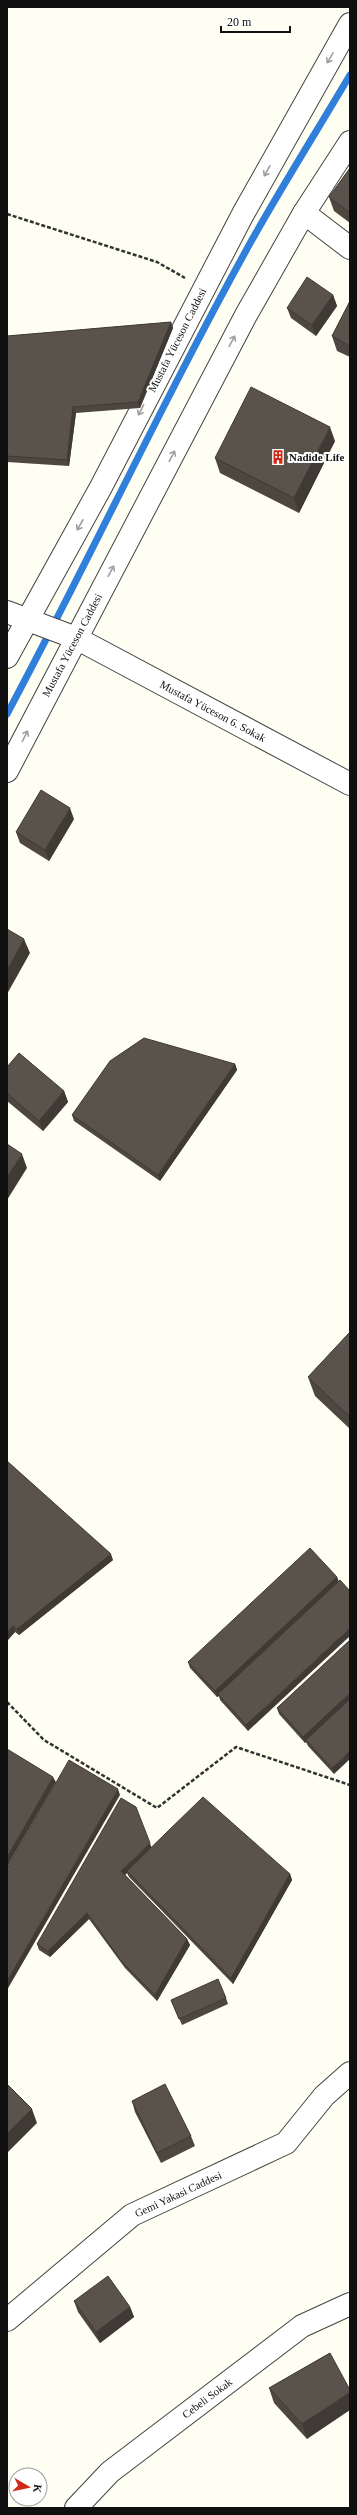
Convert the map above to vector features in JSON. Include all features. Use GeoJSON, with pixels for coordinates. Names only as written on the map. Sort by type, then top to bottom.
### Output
{"type":"FeatureCollection","features":[{"type":"Feature","properties":{"kind":"street","name":"Mustafa Yüceson Caddesi"},"geometry":{"type":"LineString","coordinates":[[7,657],[26,619],[101,487],[204,288],[295,120],[350,24]]}},
{"type":"Feature","properties":{"kind":"street","name":"Mustafa Yüceson Caddesi"},"geometry":{"type":"LineString","coordinates":[[7,771],[70,635],[246,315],[304,213],[350,142]]}},
{"type":"Feature","properties":{"kind":"street"},"geometry":{"type":"LineString","coordinates":[[304,213],[350,248]]}},
{"type":"Feature","properties":{"kind":"street","name":"Mustafa Yüceson 6. Sokak"},"geometry":{"type":"LineString","coordinates":[[26,619],[70,635],[350,784]]}},
{"type":"Feature","properties":{"kind":"street","name":"Gemi Yakasi Caddesi"},"geometry":{"type":"LineString","coordinates":[[7,2320],[132,2216],[286,2143],[324,2096],[350,2073]]}},
{"type":"Feature","properties":{"kind":"street","name":"Cebeli Sokak"},"geometry":{"type":"LineString","coordinates":[[76,2508],[110,2472],[302,2326],[350,2304]]}},
{"type":"Feature","properties":{"kind":"path"},"geometry":{"type":"LineString","coordinates":[[7,214],[157,262],[204,288]]}},
{"type":"Feature","properties":{"kind":"path"},"geometry":{"type":"LineString","coordinates":[[7,1702],[44,1740],[157,1808],[236,1747],[350,1785]]}},
{"type":"Feature","properties":{"kind":"building"},"geometry":{"type":"Polygon","coordinates":[[[350,168],[350,213],[329,197],[350,168]]]}},
{"type":"Feature","properties":{"kind":"building"},"geometry":{"type":"Polygon","coordinates":[[[307,277],[333,295],[312,325],[287,308],[307,277]]]}},
{"type":"Feature","properties":{"kind":"building"},"geometry":{"type":"Polygon","coordinates":[[[350,301],[350,346],[332,336],[350,301]]]}},
{"type":"Feature","properties":{"kind":"building"},"geometry":{"type":"Polygon","coordinates":[[[171,322],[138,402],[73,407],[67,460],[7,456],[7,336],[171,322]]]}},
{"type":"Feature","properties":{"kind":"building","name":"Nadide Life"},"geometry":{"type":"Polygon","coordinates":[[[251,387],[330,427],[294,498],[215,458],[251,387]]]}},
{"type":"Feature","properties":{"kind":"building"},"geometry":{"type":"Polygon","coordinates":[[[41,790],[70,808],[45,850],[16,832],[41,790]]]}},
{"type":"Feature","properties":{"kind":"building"},"geometry":{"type":"Polygon","coordinates":[[[7,929],[24,939],[7,970],[7,929]]]}},
{"type":"Feature","properties":{"kind":"building"},"geometry":{"type":"Polygon","coordinates":[[[144,1038],[235,1064],[158,1175],[72,1115],[110,1061],[144,1038]]]}},
{"type":"Feature","properties":{"kind":"building"},"geometry":{"type":"Polygon","coordinates":[[[19,1053],[64,1091],[39,1121],[7,1093],[7,1067],[19,1053]]]}},
{"type":"Feature","properties":{"kind":"building"},"geometry":{"type":"Polygon","coordinates":[[[7,1144],[22,1154],[7,1177],[7,1144]]]}},
{"type":"Feature","properties":{"kind":"building"},"geometry":{"type":"Polygon","coordinates":[[[350,1332],[350,1417],[308,1377],[350,1332]]]}},
{"type":"Feature","properties":{"kind":"building"},"geometry":{"type":"Polygon","coordinates":[[[7,1461],[111,1554],[17,1629],[13,1626],[7,1633],[7,1461]]]}},
{"type":"Feature","properties":{"kind":"building"},"geometry":{"type":"Polygon","coordinates":[[[310,1548],[337,1577],[215,1691],[188,1662],[310,1548]]]}},
{"type":"Feature","properties":{"kind":"building"},"geometry":{"type":"Polygon","coordinates":[[[340,1580],[350,1591],[350,1628],[246,1725],[218,1694],[340,1580]]]}},
{"type":"Feature","properties":{"kind":"building"},"geometry":{"type":"Polygon","coordinates":[[[350,1640],[350,1693],[303,1737],[277,1708],[350,1640]]]}},
{"type":"Feature","properties":{"kind":"building"},"geometry":{"type":"Polygon","coordinates":[[[350,1699],[350,1751],[332,1768],[306,1740],[350,1699]]]}},
{"type":"Feature","properties":{"kind":"building"},"geometry":{"type":"Polygon","coordinates":[[[7,1749],[53,1777],[7,1857],[7,1749]]]}},
{"type":"Feature","properties":{"kind":"building"},"geometry":{"type":"Polygon","coordinates":[[[69,1760],[118,1789],[7,1981],[7,1868],[69,1760]]]}},
{"type":"Feature","properties":{"kind":"building"},"geometry":{"type":"Polygon","coordinates":[[[203,1797],[290,1874],[231,1978],[127,1871],[203,1797]]]}},
{"type":"Feature","properties":{"kind":"building"},"geometry":{"type":"Polygon","coordinates":[[[121,1798],[136,1807],[150,1843],[121,1871],[187,1939],[155,1995],[122,1962],[87,1913],[48,1951],[37,1944],[121,1798]]]}},
{"type":"Feature","properties":{"kind":"building"},"geometry":{"type":"Polygon","coordinates":[[[218,1979],[226,1998],[179,2019],[171,2000],[218,1979]]]}},
{"type":"Feature","properties":{"kind":"building"},"geometry":{"type":"Polygon","coordinates":[[[7,2084],[32,2109],[7,2134],[7,2084]]]}},
{"type":"Feature","properties":{"kind":"building"},"geometry":{"type":"Polygon","coordinates":[[[165,2084],[191,2136],[157,2153],[132,2101],[165,2084]]]}},
{"type":"Feature","properties":{"kind":"building"},"geometry":{"type":"Polygon","coordinates":[[[108,2276],[130,2307],[96,2332],[74,2301],[108,2276]]]}},
{"type":"Feature","properties":{"kind":"building"},"geometry":{"type":"Polygon","coordinates":[[[330,2353],[350,2392],[302,2424],[269,2388],[330,2353]]]}},
{"type":"Feature","properties":{"kind":"waterway"},"geometry":{"type":"LineString","coordinates":[[7,714],[221,297],[265,217],[350,75]]}},
{"type":"Feature","properties":{"kind":"place","name":"Nadide Life"},"geometry":{"type":"Point","coordinates":[278,457]}}]}
